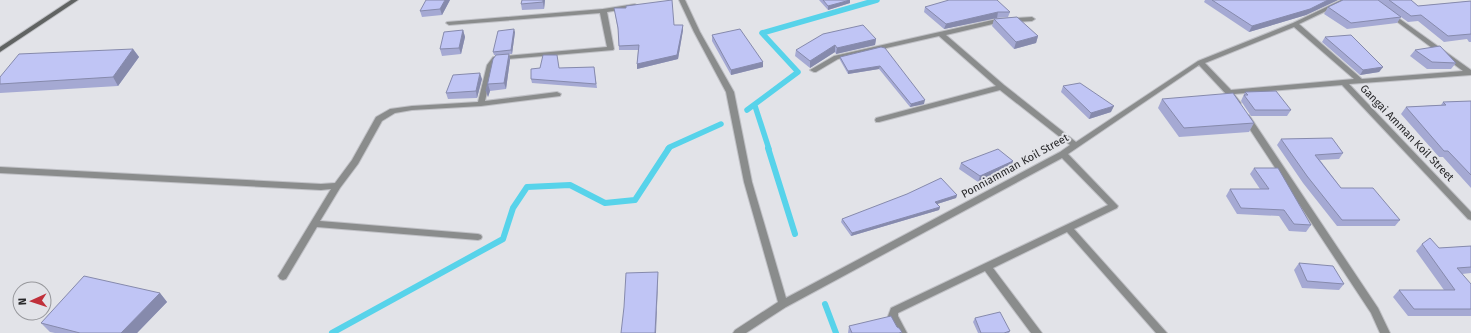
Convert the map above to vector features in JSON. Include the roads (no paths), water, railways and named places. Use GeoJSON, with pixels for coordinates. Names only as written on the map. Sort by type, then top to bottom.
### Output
{"type":"FeatureCollection","features":[{"type":"Feature","properties":{"kind":"main road"},"geometry":{"type":"LineString","coordinates":[[0,50],[75,0]]}},
{"type":"Feature","properties":{"kind":"street"},"geometry":{"type":"LineString","coordinates":[[681,0],[730,92],[748,182],[784,304]]}},
{"type":"Feature","properties":{"kind":"street","name":"Ponniamman Koil Street"},"geometry":{"type":"LineString","coordinates":[[738,333],[784,304],[1064,154],[1075,145],[1200,62],[1295,24],[1346,0]]}},
{"type":"Feature","properties":{"kind":"street"},"geometry":{"type":"LineString","coordinates":[[448,23],[639,6]]}},
{"type":"Feature","properties":{"kind":"street"},"geometry":{"type":"LineString","coordinates":[[1384,9],[1470,72]]}},
{"type":"Feature","properties":{"kind":"street"},"geometry":{"type":"LineString","coordinates":[[481,104],[490,64],[495,58],[611,49],[603,10]]}},
{"type":"Feature","properties":{"kind":"street"},"geometry":{"type":"LineString","coordinates":[[814,70],[836,57],[997,21],[1032,19]]}},
{"type":"Feature","properties":{"kind":"street"},"geometry":{"type":"LineString","coordinates":[[1295,24],[1360,81]]}},
{"type":"Feature","properties":{"kind":"street"},"geometry":{"type":"LineString","coordinates":[[941,34],[1002,87],[1075,145]]}},
{"type":"Feature","properties":{"kind":"street"},"geometry":{"type":"LineString","coordinates":[[1200,62],[1229,92],[1375,311],[1386,333]]}},
{"type":"Feature","properties":{"kind":"street"},"geometry":{"type":"LineString","coordinates":[[1229,92],[1470,72]]}},
{"type":"Feature","properties":{"kind":"street","name":"Gangai Amman Koil Street"},"geometry":{"type":"LineString","coordinates":[[1343,82],[1471,217]]}},
{"type":"Feature","properties":{"kind":"street"},"geometry":{"type":"LineString","coordinates":[[879,120],[1002,87]]}},
{"type":"Feature","properties":{"kind":"street"},"geometry":{"type":"LineString","coordinates":[[283,276],[337,186],[356,162],[379,119],[393,111],[412,108],[481,104],[557,94]]}},
{"type":"Feature","properties":{"kind":"street"},"geometry":{"type":"LineString","coordinates":[[902,333],[893,316],[894,311],[1069,230],[1114,206],[1064,154]]}},
{"type":"Feature","properties":{"kind":"street"},"geometry":{"type":"LineString","coordinates":[[0,170],[321,187],[337,186]]}},
{"type":"Feature","properties":{"kind":"street"},"geometry":{"type":"LineString","coordinates":[[315,224],[478,237]]}},
{"type":"Feature","properties":{"kind":"street"},"geometry":{"type":"LineString","coordinates":[[1069,230],[1162,333]]}},
{"type":"Feature","properties":{"kind":"street"},"geometry":{"type":"LineString","coordinates":[[987,267],[1037,333]]}},
{"type":"Feature","properties":{"kind":"waterway"},"geometry":{"type":"LineString","coordinates":[[747,110],[798,72],[762,33],[877,0]]}},
{"type":"Feature","properties":{"kind":"waterway"},"geometry":{"type":"LineString","coordinates":[[755,106],[769,149]]}},
{"type":"Feature","properties":{"kind":"waterway"},"geometry":{"type":"LineString","coordinates":[[669,148],[721,124]]}},
{"type":"Feature","properties":{"kind":"waterway"},"geometry":{"type":"LineString","coordinates":[[332,333],[503,239],[513,208],[527,187],[570,185],[605,203],[635,200],[669,148]]}},
{"type":"Feature","properties":{"kind":"waterway"},"geometry":{"type":"LineString","coordinates":[[768,148],[795,234]]}},
{"type":"Feature","properties":{"kind":"waterway"},"geometry":{"type":"LineString","coordinates":[[825,304],[836,333]]}}]}
